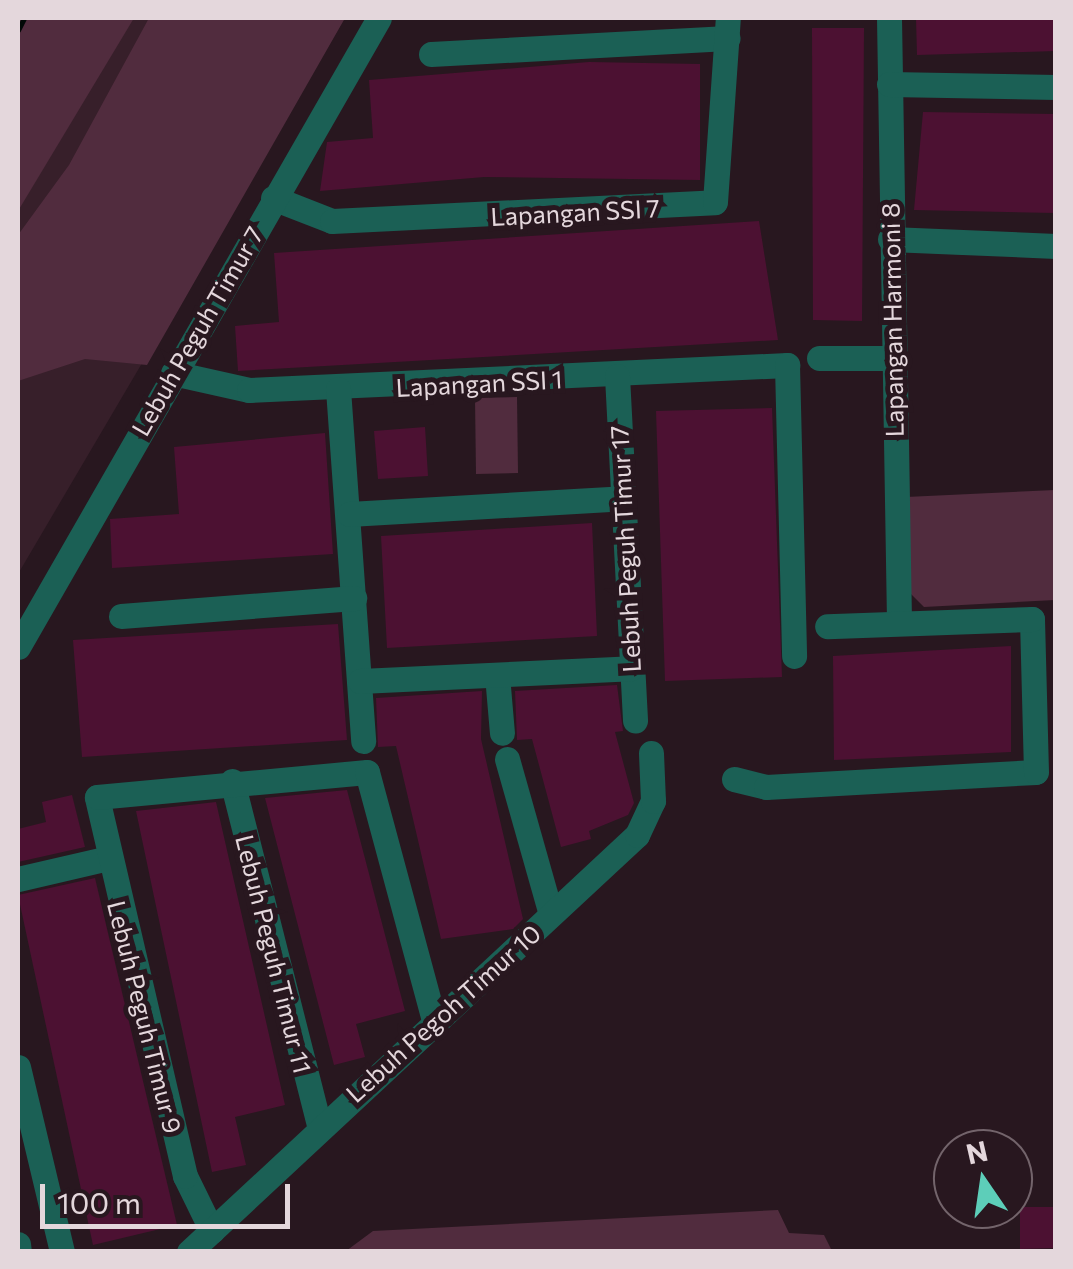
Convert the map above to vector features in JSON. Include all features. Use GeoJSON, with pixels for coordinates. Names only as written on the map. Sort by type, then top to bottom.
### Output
{"type":"FeatureCollection","features":[{"type":"Feature","properties":{"kind":"street","name":"Lebuh Peguh Timur 7"},"geometry":{"type":"LineString","coordinates":[[18,647],[379,18]]}},
{"type":"Feature","properties":{"kind":"street","name":"Lapangan Harmoni 8"},"geometry":{"type":"LineString","coordinates":[[888,18],[899,622]]}},
{"type":"Feature","properties":{"kind":"street","name":"Lapangan SSI 7"},"geometry":{"type":"LineString","coordinates":[[273,198],[350,222],[714,202],[728,28],[431,54]]}},
{"type":"Feature","properties":{"kind":"street"},"geometry":{"type":"LineString","coordinates":[[889,84],[1056,87]]}},
{"type":"Feature","properties":{"kind":"street"},"geometry":{"type":"LineString","coordinates":[[890,239],[1056,246]]}},
{"type":"Feature","properties":{"kind":"street"},"geometry":{"type":"LineString","coordinates":[[819,358],[892,358]]}},
{"type":"Feature","properties":{"kind":"street","name":"Lapangan SSI 1"},"geometry":{"type":"LineString","coordinates":[[173,373],[212,388],[338,389],[788,365],[794,656]]}},
{"type":"Feature","properties":{"kind":"street","name":"Lebuh Peguh Timur 17"},"geometry":{"type":"LineString","coordinates":[[617,376],[634,721]]}},
{"type":"Feature","properties":{"kind":"street"},"geometry":{"type":"LineString","coordinates":[[338,389],[363,741]]}},
{"type":"Feature","properties":{"kind":"street"},"geometry":{"type":"LineString","coordinates":[[349,514],[623,498]]}},
{"type":"Feature","properties":{"kind":"street"},"geometry":{"type":"LineString","coordinates":[[121,616],[354,598]]}},
{"type":"Feature","properties":{"kind":"street"},"geometry":{"type":"LineString","coordinates":[[734,779],[766,787],[1036,772],[1038,628],[1021,616],[827,626]]}},
{"type":"Feature","properties":{"kind":"street"},"geometry":{"type":"LineString","coordinates":[[360,681],[631,668]]}},
{"type":"Feature","properties":{"kind":"street"},"geometry":{"type":"LineString","coordinates":[[497,675],[502,733]]}},
{"type":"Feature","properties":{"kind":"street","name":"Lebuh Pegoh Timur 10"},"geometry":{"type":"LineString","coordinates":[[190,1252],[319,1126],[637,835],[652,801],[651,753]]}},
{"type":"Feature","properties":{"kind":"street"},"geometry":{"type":"LineString","coordinates":[[507,760],[551,914]]}},
{"type":"Feature","properties":{"kind":"street"},"geometry":{"type":"LineString","coordinates":[[232,781],[367,772],[434,1021]]}},
{"type":"Feature","properties":{"kind":"street","name":"Lebuh Peguh Timur 9"},"geometry":{"type":"LineString","coordinates":[[212,1231],[186,1176],[104,859],[97,798],[232,781]]}},
{"type":"Feature","properties":{"kind":"street","name":"Lebuh Peguh Timur 11"},"geometry":{"type":"LineString","coordinates":[[232,781],[319,1126]]}},
{"type":"Feature","properties":{"kind":"street"},"geometry":{"type":"LineString","coordinates":[[18,879],[104,859]]}},
{"type":"Feature","properties":{"kind":"street"},"geometry":{"type":"LineString","coordinates":[[18,1067],[62,1252]]}},
{"type":"Feature","properties":{"kind":"street"},"geometry":{"type":"LineString","coordinates":[[18,1244],[19,1252]]}},
{"type":"Feature","properties":{"kind":"shaded area"},"geometry":{"type":"Polygon","coordinates":[[[18,18],[345,18],[18,574],[18,18]]]}},
{"type":"Feature","properties":{"kind":"shaded area"},"geometry":{"type":"Polygon","coordinates":[[[18,18],[134,18],[18,211],[18,18]]]}},
{"type":"Feature","properties":{"kind":"shaded area"},"geometry":{"type":"Polygon","coordinates":[[[149,18],[345,18],[147,365],[85,359],[18,381],[18,235],[69,165],[149,18]]]}},
{"type":"Feature","properties":{"kind":"shaded area"},"geometry":{"type":"Polygon","coordinates":[[[517,397],[518,473],[476,474],[475,398],[517,397]]]}},
{"type":"Feature","properties":{"kind":"shaded area"},"geometry":{"type":"Polygon","coordinates":[[[1055,490],[1055,600],[924,607],[910,593],[906,497],[1055,490]]]}},
{"type":"Feature","properties":{"kind":"shaded area"},"geometry":{"type":"Polygon","coordinates":[[[778,1210],[789,1233],[824,1235],[832,1251],[346,1251],[373,1231],[778,1210]]]}},
{"type":"Feature","properties":{"kind":"building"},"geometry":{"type":"Polygon","coordinates":[[[916,18],[1056,18],[1056,51],[917,55],[916,18]]]}},
{"type":"Feature","properties":{"kind":"building"},"geometry":{"type":"Polygon","coordinates":[[[812,28],[864,28],[862,321],[813,320],[812,28]]]}},
{"type":"Feature","properties":{"kind":"building"},"geometry":{"type":"Polygon","coordinates":[[[589,62],[700,64],[700,180],[484,177],[320,191],[327,142],[373,138],[369,80],[589,62]]]}},
{"type":"Feature","properties":{"kind":"building"},"geometry":{"type":"Polygon","coordinates":[[[923,112],[1056,114],[1056,213],[914,210],[923,112]]]}},
{"type":"Feature","properties":{"kind":"building"},"geometry":{"type":"Polygon","coordinates":[[[759,221],[778,340],[238,371],[235,326],[279,322],[274,253],[759,221]]]}},
{"type":"Feature","properties":{"kind":"building"},"geometry":{"type":"Polygon","coordinates":[[[772,408],[782,677],[665,681],[656,411],[772,408]]]}},
{"type":"Feature","properties":{"kind":"building"},"geometry":{"type":"Polygon","coordinates":[[[425,427],[428,476],[378,479],[374,431],[425,427]]]}},
{"type":"Feature","properties":{"kind":"building"},"geometry":{"type":"Polygon","coordinates":[[[325,433],[333,554],[112,568],[110,519],[179,514],[174,447],[325,433]]]}},
{"type":"Feature","properties":{"kind":"building"},"geometry":{"type":"Polygon","coordinates":[[[592,523],[597,636],[387,648],[381,536],[592,523]]]}},
{"type":"Feature","properties":{"kind":"building"},"geometry":{"type":"Polygon","coordinates":[[[338,624],[347,740],[82,757],[73,640],[338,624]]]}},
{"type":"Feature","properties":{"kind":"building"},"geometry":{"type":"Polygon","coordinates":[[[1011,646],[1011,752],[834,760],[833,656],[1011,646]]]}},
{"type":"Feature","properties":{"kind":"building"},"geometry":{"type":"Polygon","coordinates":[[[617,685],[623,731],[615,732],[634,803],[628,815],[589,831],[591,839],[561,847],[532,739],[517,740],[515,691],[617,685]]]}},
{"type":"Feature","properties":{"kind":"building"},"geometry":{"type":"Polygon","coordinates":[[[482,691],[481,739],[523,919],[513,929],[441,939],[396,746],[378,747],[376,698],[482,691]]]}},
{"type":"Feature","properties":{"kind":"building"},"geometry":{"type":"Polygon","coordinates":[[[347,790],[405,1011],[356,1024],[365,1057],[334,1065],[265,798],[347,790]]]}},
{"type":"Feature","properties":{"kind":"building"},"geometry":{"type":"Polygon","coordinates":[[[72,795],[85,847],[18,862],[18,829],[46,822],[42,802],[72,795]]]}},
{"type":"Feature","properties":{"kind":"building"},"geometry":{"type":"Polygon","coordinates":[[[216,802],[285,1105],[235,1117],[246,1165],[212,1172],[136,811],[216,802]]]}},
{"type":"Feature","properties":{"kind":"building"},"geometry":{"type":"Polygon","coordinates":[[[95,878],[177,1225],[93,1245],[18,895],[95,878]]]}},
{"type":"Feature","properties":{"kind":"building"},"geometry":{"type":"Polygon","coordinates":[[[1033,1207],[1056,1207],[1056,1248],[1020,1249],[1020,1229],[1033,1229],[1033,1207]]]}},
{"type":"Feature","properties":{"kind":"waterway"},"geometry":{"type":"LineString","coordinates":[[18,30],[24,18]]}}]}
